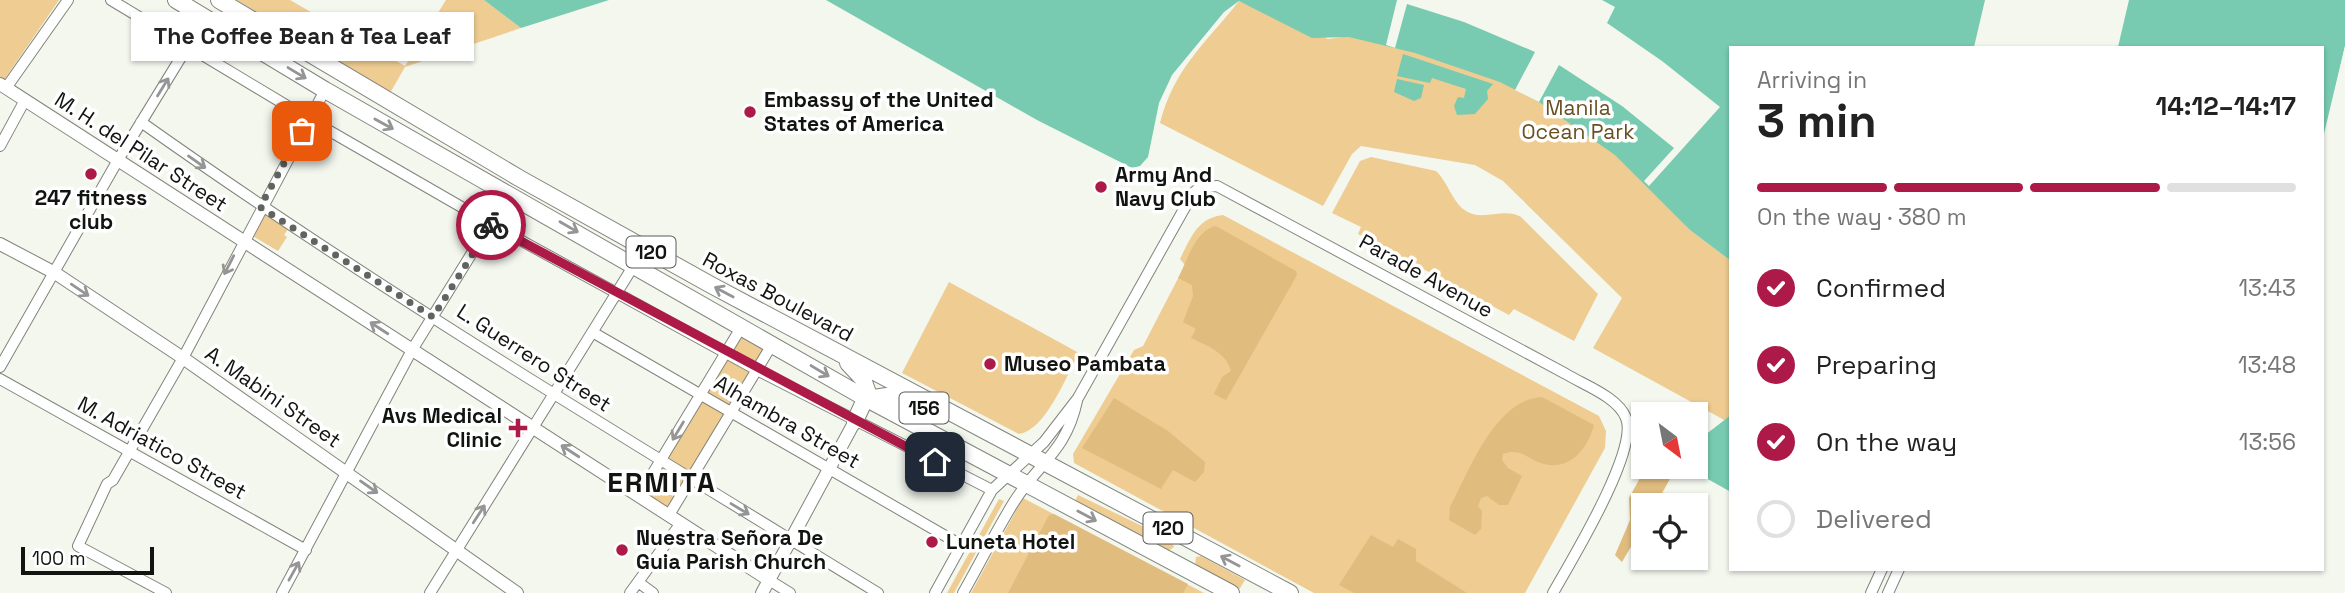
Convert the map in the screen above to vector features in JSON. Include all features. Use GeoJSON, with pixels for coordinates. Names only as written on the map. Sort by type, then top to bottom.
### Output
{"type":"FeatureCollection","features":[{"type":"Feature","properties":{"kind":"highway","name":"Roxas Boulevard"},"geometry":{"type":"LineString","coordinates":[[176,0],[325,90],[773,343],[867,400],[1231,593]]}},
{"type":"Feature","properties":{"kind":"highway","name":"Roxas Boulevard"},"geometry":{"type":"LineString","coordinates":[[219,0],[519,178],[839,355],[981,426],[1290,593]]}},
{"type":"Feature","properties":{"kind":"highway"},"geometry":{"type":"LineString","coordinates":[[839,355],[863,379],[867,400],[855,421]]}},
{"type":"Feature","properties":{"kind":"highway","name":"156"},"geometry":{"type":"LineString","coordinates":[[867,400],[887,396],[981,426]]}},
{"type":"Feature","properties":{"kind":"highway"},"geometry":{"type":"LineString","coordinates":[[1174,563],[1187,538]]}},
{"type":"Feature","properties":{"kind":"main road","name":"M. H. del Pilar Street"},"geometry":{"type":"LineString","coordinates":[[3,86],[769,580]]}},
{"type":"Feature","properties":{"kind":"main road","name":"A. Mabini Street"},"geometry":{"type":"LineString","coordinates":[[0,244],[55,273],[183,358],[517,593]]}},
{"type":"Feature","properties":{"kind":"main road"},"geometry":{"type":"LineString","coordinates":[[762,593],[855,421]]}},
{"type":"Feature","properties":{"kind":"street"},"geometry":{"type":"LineString","coordinates":[[3,86],[68,0]]}},
{"type":"Feature","properties":{"kind":"street"},"geometry":{"type":"LineString","coordinates":[[111,0],[491,224],[758,370],[992,490]]}},
{"type":"Feature","properties":{"kind":"street"},"geometry":{"type":"LineString","coordinates":[[0,367],[118,160],[205,18]]}},
{"type":"Feature","properties":{"kind":"street"},"geometry":{"type":"LineString","coordinates":[[166,593],[78,546],[102,494],[113,480],[183,358],[242,240],[325,90]]}},
{"type":"Feature","properties":{"kind":"street"},"geometry":{"type":"LineString","coordinates":[[0,146],[25,100]]}},
{"type":"Feature","properties":{"kind":"street","name":"L. Guerrero Street"},"geometry":{"type":"LineString","coordinates":[[141,122],[260,207],[660,461],[878,593]]}},
{"type":"Feature","properties":{"kind":"street","name":"Parade Avenue"},"geometry":{"type":"LineString","coordinates":[[1078,398],[1186,204],[1199,188],[1227,188],[1566,374],[1609,400],[1626,418],[1628,433],[1622,459],[1553,593]]}},
{"type":"Feature","properties":{"kind":"street"},"geometry":{"type":"LineString","coordinates":[[282,593],[412,350],[509,193]]}},
{"type":"Feature","properties":{"kind":"street"},"geometry":{"type":"LineString","coordinates":[[430,593],[634,265]]}},
{"type":"Feature","properties":{"kind":"street"},"geometry":{"type":"LineString","coordinates":[[639,496],[742,326]]}},
{"type":"Feature","properties":{"kind":"street","name":"Alhambra Street"},"geometry":{"type":"LineString","coordinates":[[594,332],[961,545]]}},
{"type":"Feature","properties":{"kind":"street"},"geometry":{"type":"LineString","coordinates":[[669,514],[773,343]]}},
{"type":"Feature","properties":{"kind":"street","name":"M. Adriatico Street"},"geometry":{"type":"LineString","coordinates":[[0,379],[306,550]]}},
{"type":"Feature","properties":{"kind":"street"},"geometry":{"type":"LineString","coordinates":[[935,593],[992,490],[1045,442],[1078,398]]}},
{"type":"Feature","properties":{"kind":"street"},"geometry":{"type":"LineString","coordinates":[[963,593],[1026,484],[1059,448],[1073,418],[1078,398]]}},
{"type":"Feature","properties":{"kind":"street"},"geometry":{"type":"LineString","coordinates":[[630,593],[681,523]]}},
{"type":"Feature","properties":{"kind":"street"},"geometry":{"type":"LineString","coordinates":[[1871,593],[1881,571]]}},
{"type":"Feature","properties":{"kind":"street"},"geometry":{"type":"LineString","coordinates":[[1888,593],[1898,571]]}},
{"type":"Feature","properties":{"kind":"street","name":"M. H. del Pilar Street"},"geometry":{"type":"LineString","coordinates":[[769,580],[790,593]]}},
{"type":"Feature","properties":{"kind":"street"},"geometry":{"type":"LineString","coordinates":[[638,582],[653,593]]}},
{"type":"Feature","properties":{"kind":"green space"},"geometry":{"type":"Polygon","coordinates":[[[0,0],[59,0],[4,80],[0,77],[0,0]]]}},
{"type":"Feature","properties":{"kind":"green space"},"geometry":{"type":"Polygon","coordinates":[[[237,0],[290,0],[405,66],[446,0],[484,0],[521,28],[405,67],[390,93],[237,0]]]}},
{"type":"Feature","properties":{"kind":"green space","name":"Manila Ocean Park"},"geometry":{"type":"Polygon","coordinates":[[[1602,0],[1650,186],[1690,230],[1729,259],[1729,417],[1726,421],[1708,411],[1708,402],[1691,402],[1593,348],[1622,298],[1503,181],[1475,165],[1361,146],[1352,154],[1323,206],[1160,123],[1182,71],[1239,1],[1328,39],[1602,0]]]}},
{"type":"Feature","properties":{"kind":"green space"},"geometry":{"type":"Polygon","coordinates":[[[1371,157],[1436,171],[1461,207],[1472,214],[1507,213],[1521,217],[1598,294],[1574,341],[1514,309],[1509,315],[1358,234],[1361,227],[1332,213],[1360,161],[1371,157]]]}},
{"type":"Feature","properties":{"kind":"green space"},"geometry":{"type":"Polygon","coordinates":[[[263,213],[288,229],[284,235],[287,237],[278,251],[251,235],[263,213]]]}},
{"type":"Feature","properties":{"kind":"green space"},"geometry":{"type":"Polygon","coordinates":[[[1223,215],[1599,416],[1606,431],[1605,448],[1525,593],[1314,593],[1074,463],[1073,454],[1134,350],[1143,346],[1185,265],[1180,259],[1196,230],[1207,220],[1223,215]]]}},
{"type":"Feature","properties":{"kind":"green space","name":"Museo Pambata"},"geometry":{"type":"Polygon","coordinates":[[[949,282],[1079,353],[1054,401],[1038,423],[1029,430],[1019,434],[902,373],[949,282]]]}},
{"type":"Feature","properties":{"kind":"green space"},"geometry":{"type":"Polygon","coordinates":[[[743,335],[765,348],[664,515],[640,500],[743,335]]]}},
{"type":"Feature","properties":{"kind":"green space"},"geometry":{"type":"Polygon","coordinates":[[[1078,495],[1171,540],[1174,547],[1168,551],[1075,501],[1078,495]]]}},
{"type":"Feature","properties":{"kind":"green space"},"geometry":{"type":"Polygon","coordinates":[[[1023,498],[1204,593],[971,593],[1023,498]]]}},
{"type":"Feature","properties":{"kind":"green space"},"geometry":{"type":"Polygon","coordinates":[[[999,499],[1004,501],[954,593],[947,593],[999,499]]]}},
{"type":"Feature","properties":{"kind":"green space"},"geometry":{"type":"Polygon","coordinates":[[[1201,556],[1245,580],[1239,590],[1195,566],[1196,557],[1201,556]]]}},
{"type":"Feature","properties":{"kind":"shaded area"},"geometry":{"type":"Polygon","coordinates":[[[484,0],[609,0],[521,28],[484,0]]]}},
{"type":"Feature","properties":{"kind":"shaded area"},"geometry":{"type":"Polygon","coordinates":[[[826,0],[1985,0],[1974,46],[1729,46],[1729,259],[1690,230],[1615,155],[1539,102],[1500,82],[1415,53],[1349,37],[1312,38],[1239,1],[1224,12],[1172,75],[1159,103],[1148,157],[1140,166],[1132,168],[1037,120],[826,0]]]}},
{"type":"Feature","properties":{"kind":"shaded area"},"geometry":{"type":"Polygon","coordinates":[[[2129,0],[2345,0],[2345,46],[2324,134],[2324,46],[2118,46],[2129,0]]]}},
{"type":"Feature","properties":{"kind":"shaded area"},"geometry":{"type":"Polygon","coordinates":[[[1403,54],[1493,84],[1487,91],[1488,99],[1475,114],[1457,115],[1454,106],[1458,97],[1464,98],[1466,89],[1432,78],[1430,83],[1397,76],[1403,54]]]}},
{"type":"Feature","properties":{"kind":"shaded area"},"geometry":{"type":"Polygon","coordinates":[[[1397,79],[1424,85],[1421,98],[1414,101],[1394,92],[1397,79]]]}},
{"type":"Feature","properties":{"kind":"shaded area"},"geometry":{"type":"Polygon","coordinates":[[[1216,226],[1296,271],[1297,275],[1226,400],[1214,394],[1222,377],[1231,371],[1229,364],[1215,350],[1191,338],[1196,329],[1183,322],[1193,296],[1192,285],[1178,278],[1197,240],[1216,226]]]}},
{"type":"Feature","properties":{"kind":"shaded area"},"geometry":{"type":"Polygon","coordinates":[[[1542,397],[1594,425],[1582,449],[1570,461],[1553,465],[1538,462],[1520,453],[1503,454],[1502,460],[1508,468],[1522,476],[1508,505],[1499,505],[1487,496],[1481,498],[1478,506],[1482,511],[1481,529],[1475,535],[1449,520],[1450,507],[1466,474],[1498,423],[1525,401],[1542,397]]]}},
{"type":"Feature","properties":{"kind":"shaded area"},"geometry":{"type":"Polygon","coordinates":[[[1114,398],[1168,431],[1205,462],[1204,472],[1195,482],[1173,470],[1161,489],[1082,448],[1114,398]]]}},
{"type":"Feature","properties":{"kind":"shaded area"},"geometry":{"type":"Polygon","coordinates":[[[1729,417],[1729,491],[1708,479],[1708,433],[1729,417]]]}},
{"type":"Feature","properties":{"kind":"shaded area"},"geometry":{"type":"Polygon","coordinates":[[[1639,480],[1669,480],[1662,493],[1632,493],[1639,480]]]}},
{"type":"Feature","properties":{"kind":"shaded area"},"geometry":{"type":"Polygon","coordinates":[[[1631,494],[1631,547],[1622,562],[1615,555],[1630,520],[1631,494]]]}},
{"type":"Feature","properties":{"kind":"shaded area"},"geometry":{"type":"Polygon","coordinates":[[[1054,514],[1188,584],[1183,593],[1008,593],[1049,515],[1054,514]]]}},
{"type":"Feature","properties":{"kind":"shaded area"},"geometry":{"type":"Polygon","coordinates":[[[1371,535],[1393,547],[1398,539],[1416,549],[1416,561],[1467,593],[1354,593],[1339,585],[1371,535]]]}},
{"type":"Feature","properties":{"kind":"pier","name":"Manila Ocean Park"},"geometry":{"type":"Polygon","coordinates":[[[1397,0],[1602,0],[1615,7],[1607,23],[1662,61],[1720,107],[1649,186],[1644,181],[1674,148],[1622,106],[1559,65],[1539,102],[1515,90],[1535,52],[1464,22],[1407,4],[1395,48],[1386,45],[1397,0]]]}},
{"type":"Feature","properties":{"kind":"pier"},"geometry":{"type":"Polygon","coordinates":[[[2345,46],[2345,61],[2324,144],[2345,46]]]}},
{"type":"Feature","properties":{"kind":"way so far"},"geometry":{"type":"LineString","coordinates":[[302,131],[260,207],[433,317],[491,225]]}},
{"type":"Feature","properties":{"kind":"place","name":"Embassy of the United States of America"},"geometry":{"type":"Point","coordinates":[750,112]}},
{"type":"Feature","properties":{"kind":"place","name":"The Coffee Bean & Tea Leaf"},"geometry":{"type":"Point","coordinates":[302,131]}},
{"type":"Feature","properties":{"kind":"place","name":"247 fitness club"},"geometry":{"type":"Point","coordinates":[91,174]}},
{"type":"Feature","properties":{"kind":"place","name":"Army And Navy Club"},"geometry":{"type":"Point","coordinates":[1101,187]}},
{"type":"Feature","properties":{"kind":"place","name":"Museo Pambata"},"geometry":{"type":"Point","coordinates":[990,364]}},
{"type":"Feature","properties":{"kind":"place","name":"Avs Medical Clinic"},"geometry":{"type":"Point","coordinates":[518,428]}},
{"type":"Feature","properties":{"kind":"place","name":"Luneta Hotel"},"geometry":{"type":"Point","coordinates":[932,542]}},
{"type":"Feature","properties":{"kind":"place","name":"Nuestra Señora De Guia Parish Church"},"geometry":{"type":"Point","coordinates":[622,550]}},
{"type":"Feature","properties":{"kind":"district","name":"ERMITA"},"geometry":{"type":"Point","coordinates":[662,482]}},
{"type":"Feature","properties":{"kind":"route"},"geometry":{"type":"LineString","coordinates":[[491,225],[758,370],[935,462]]}}]}
